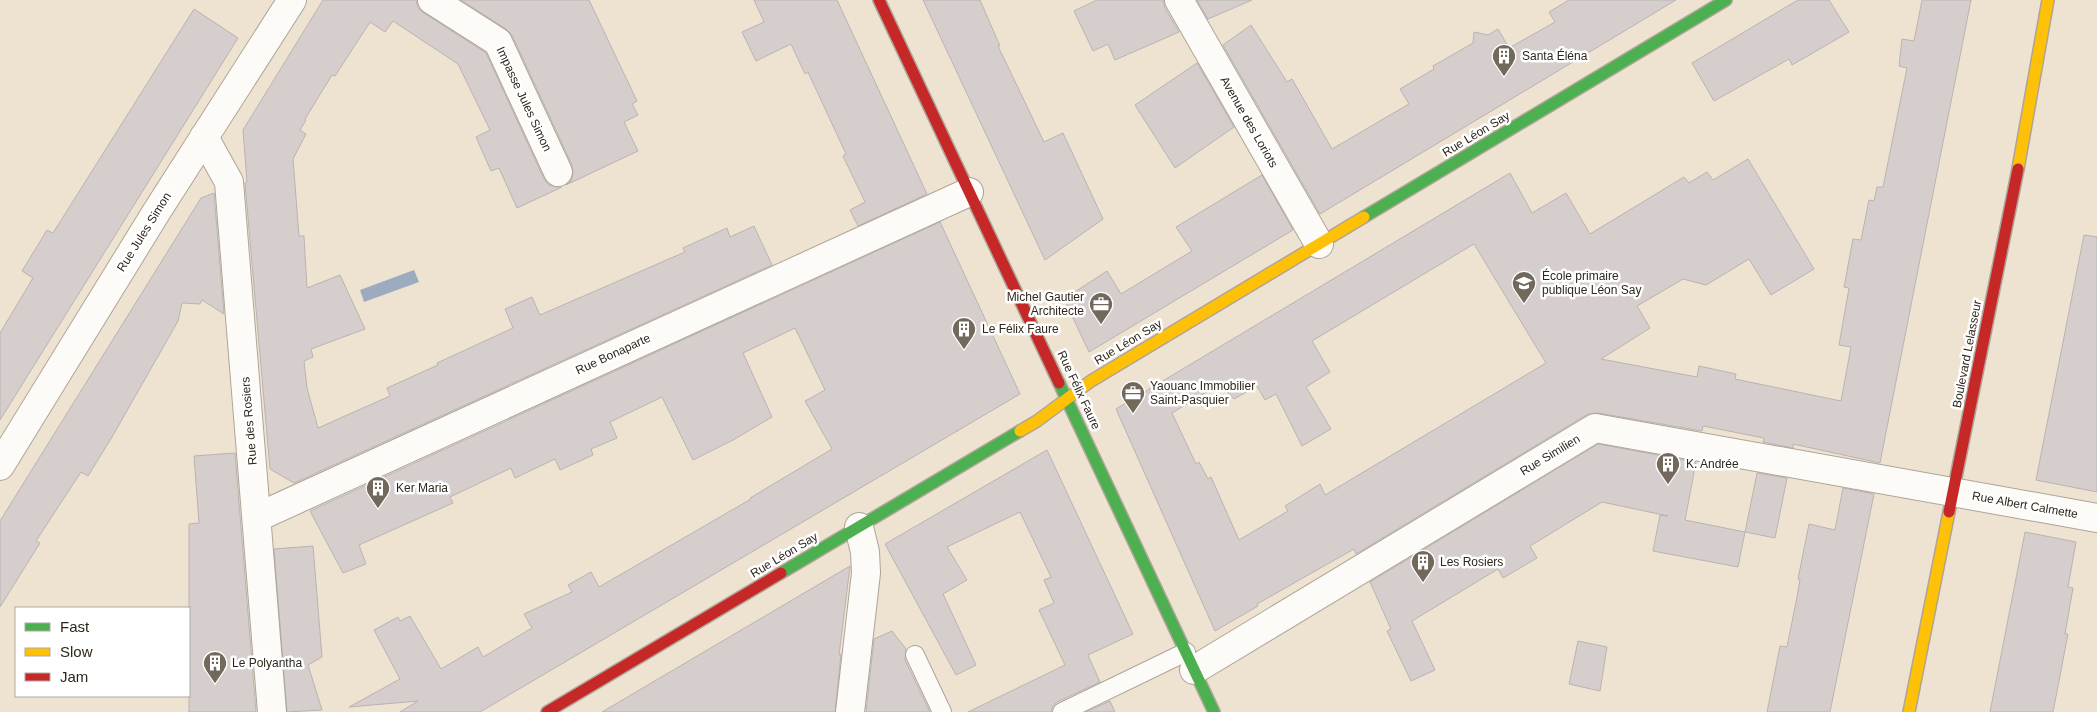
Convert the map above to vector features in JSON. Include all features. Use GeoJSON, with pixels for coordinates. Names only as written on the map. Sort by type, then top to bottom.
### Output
{"type":"FeatureCollection","features":[{"type":"Feature","properties":{"kind":"street","name":"Rue Jules Simon"},"geometry":{"type":"LineString","coordinates":[[0,466],[204,137],[292,0]]}},
{"type":"Feature","properties":{"kind":"street","name":"Impasse Jules Simon"},"geometry":{"type":"LineString","coordinates":[[432,0],[498,42],[558,172]]}},
{"type":"Feature","properties":{"kind":"street","name":"Rue Félix Faure"},"geometry":{"type":"LineString","coordinates":[[879,0],[1068,398],[1214,712]]}},
{"type":"Feature","properties":{"kind":"street","name":"Avenue des Loriots"},"geometry":{"type":"LineString","coordinates":[[1179,0],[1319,244]]}},
{"type":"Feature","properties":{"kind":"street","name":"Rue Léon Say"},"geometry":{"type":"LineString","coordinates":[[557,709],[1037,421],[1091,381],[1726,0]]}},
{"type":"Feature","properties":{"kind":"street","name":"Boulevard Lelasseur"},"geometry":{"type":"LineString","coordinates":[[1909,712],[2024,141],[2048,0]]}},
{"type":"Feature","properties":{"kind":"street","name":"Rue des Rosiers"},"geometry":{"type":"LineString","coordinates":[[204,137],[229,182],[258,517],[272,712]]}},
{"type":"Feature","properties":{"kind":"street","name":"Rue Bonaparte"},"geometry":{"type":"LineString","coordinates":[[258,517],[969,192]]}},
{"type":"Feature","properties":{"kind":"street","name":"Rue Similien"},"geometry":{"type":"LineString","coordinates":[[1190,661],[1595,428],[1953,493]]}},
{"type":"Feature","properties":{"kind":"street","name":"Rue Albert Calmette"},"geometry":{"type":"LineString","coordinates":[[1953,493],[2097,518]]}},
{"type":"Feature","properties":{"kind":"street"},"geometry":{"type":"LineString","coordinates":[[850,712],[866,573],[865,552],[859,527]]}},
{"type":"Feature","properties":{"kind":"lane"},"geometry":{"type":"LineString","coordinates":[[914,655],[942,712]]}},
{"type":"Feature","properties":{"kind":"lane"},"geometry":{"type":"LineString","coordinates":[[1062,712],[1190,661]]}},
{"type":"Feature","properties":{"kind":"water"},"geometry":{"type":"Polygon","coordinates":[[[414,270],[419,282],[364,302],[360,290],[414,270]]]}},
{"type":"Feature","properties":{"kind":"building"},"geometry":{"type":"Polygon","coordinates":[[[323,0],[416,0],[418,8],[424,13],[486,53],[544,179],[549,185],[562,187],[517,208],[499,168],[491,171],[476,137],[490,130],[458,64],[393,21],[385,32],[370,22],[335,76],[332,75],[305,119],[300,130],[306,134],[293,159],[299,236],[304,236],[307,288],[340,275],[365,329],[311,349],[313,357],[304,361],[307,388],[318,428],[390,396],[387,388],[513,328],[505,309],[532,297],[540,315],[685,252],[683,248],[727,228],[730,237],[754,226],[772,265],[294,483],[270,469],[245,183],[247,182],[243,130],[323,0]]]}},
{"type":"Feature","properties":{"kind":"building"},"geometry":{"type":"Polygon","coordinates":[[[461,0],[589,0],[637,101],[632,104],[638,115],[624,122],[638,151],[566,185],[571,181],[573,174],[572,165],[512,35],[506,29],[461,0]]]}},
{"type":"Feature","properties":{"kind":"building"},"geometry":{"type":"Polygon","coordinates":[[[754,0],[837,0],[927,194],[858,226],[850,210],[865,202],[843,156],[846,154],[808,72],[805,74],[791,44],[756,61],[742,32],[764,22],[754,0]]]}},
{"type":"Feature","properties":{"kind":"building"},"geometry":{"type":"Polygon","coordinates":[[[923,0],[980,0],[1000,46],[998,46],[1044,142],[1063,133],[1103,219],[1045,260],[923,0]]]}},
{"type":"Feature","properties":{"kind":"building"},"geometry":{"type":"Polygon","coordinates":[[[1097,0],[1163,0],[1165,8],[1179,32],[1115,60],[1108,44],[1093,51],[1074,11],[1097,0]]]}},
{"type":"Feature","properties":{"kind":"building"},"geometry":{"type":"Polygon","coordinates":[[[1197,0],[1252,0],[1208,19],[1197,0]]]}},
{"type":"Feature","properties":{"kind":"building"},"geometry":{"type":"Polygon","coordinates":[[[1569,0],[1676,0],[1320,214],[1223,45],[1251,25],[1287,82],[1292,79],[1332,149],[1409,104],[1400,89],[1434,69],[1433,66],[1473,43],[1474,32],[1488,35],[1498,29],[1509,48],[1555,22],[1549,12],[1569,0]]]}},
{"type":"Feature","properties":{"kind":"building"},"geometry":{"type":"Polygon","coordinates":[[[1798,0],[1829,0],[1849,32],[1792,65],[1789,59],[1714,101],[1692,63],[1798,0]]]}},
{"type":"Feature","properties":{"kind":"building"},"geometry":{"type":"Polygon","coordinates":[[[1922,0],[1971,0],[1880,463],[1793,444],[1793,448],[1763,442],[1764,438],[1703,426],[1702,431],[1598,413],[1588,414],[1356,554],[1354,549],[1257,604],[1258,606],[1215,631],[1116,409],[1510,173],[1532,213],[1566,193],[1590,234],[1684,177],[1689,183],[1707,172],[1713,180],[1748,159],[1814,269],[1771,295],[1749,259],[1706,285],[1683,279],[1637,306],[1650,328],[1601,359],[1697,377],[1699,366],[1736,374],[1735,379],[1841,401],[1851,347],[1839,345],[1849,288],[1844,287],[1853,239],[1861,240],[1869,200],[1874,201],[1877,187],[1883,187],[1907,68],[1899,66],[1902,39],[1914,41],[1922,0]],[[1474,244],[1312,341],[1330,372],[1306,387],[1331,429],[1302,446],[1276,394],[1265,400],[1257,386],[1234,399],[1220,384],[1172,413],[1196,464],[1199,462],[1208,479],[1211,477],[1239,540],[1288,511],[1285,506],[1320,484],[1325,495],[1546,363],[1474,244]]]}},
{"type":"Feature","properties":{"kind":"building"},"geometry":{"type":"Polygon","coordinates":[[[194,9],[238,38],[0,420],[0,333],[33,278],[22,271],[47,230],[53,233],[194,9]]]}},
{"type":"Feature","properties":{"kind":"building"},"geometry":{"type":"Polygon","coordinates":[[[1197,63],[1234,127],[1175,168],[1135,105],[1197,63]]]}},
{"type":"Feature","properties":{"kind":"building"},"geometry":{"type":"Polygon","coordinates":[[[1262,175],[1293,230],[1089,352],[1064,299],[1107,271],[1121,294],[1192,251],[1176,227],[1262,175]]]}},
{"type":"Feature","properties":{"kind":"building"},"geometry":{"type":"Polygon","coordinates":[[[214,193],[224,314],[202,300],[200,304],[182,303],[178,321],[112,437],[88,476],[81,472],[36,541],[40,543],[0,607],[0,521],[201,198],[214,193]]]}},
{"type":"Feature","properties":{"kind":"building"},"geometry":{"type":"Polygon","coordinates":[[[940,222],[1020,394],[480,712],[400,712],[418,701],[349,707],[400,679],[374,630],[398,617],[400,621],[410,616],[441,669],[478,647],[483,657],[532,628],[524,614],[572,592],[568,585],[591,572],[599,587],[751,499],[832,449],[805,401],[825,390],[795,328],[743,353],[772,417],[733,440],[693,460],[662,397],[610,422],[617,438],[591,449],[593,455],[560,470],[555,459],[515,478],[511,468],[450,497],[453,503],[359,545],[366,564],[343,573],[310,511],[940,222]]]}},
{"type":"Feature","properties":{"kind":"building"},"geometry":{"type":"Polygon","coordinates":[[[2084,235],[2097,237],[2097,492],[2036,480],[2084,235]]]}},
{"type":"Feature","properties":{"kind":"building"},"geometry":{"type":"Polygon","coordinates":[[[1598,444],[1696,462],[1685,520],[1745,532],[1738,567],[1653,551],[1660,515],[1668,516],[1602,502],[1530,546],[1537,558],[1503,578],[1498,569],[1412,621],[1435,670],[1411,681],[1387,631],[1391,629],[1370,582],[1598,444]]]}},
{"type":"Feature","properties":{"kind":"building"},"geometry":{"type":"Polygon","coordinates":[[[1047,450],[1133,634],[1088,655],[1100,682],[1057,702],[1051,712],[968,712],[1065,665],[1039,610],[1054,603],[1044,580],[1051,577],[1020,512],[947,547],[967,580],[943,594],[976,665],[956,675],[885,544],[1047,450]]]}},
{"type":"Feature","properties":{"kind":"building"},"geometry":{"type":"Polygon","coordinates":[[[235,453],[256,712],[189,712],[189,524],[199,523],[194,456],[235,453]]]}},
{"type":"Feature","properties":{"kind":"building"},"geometry":{"type":"Polygon","coordinates":[[[1757,473],[1787,478],[1775,538],[1745,532],[1757,473]]]}},
{"type":"Feature","properties":{"kind":"building"},"geometry":{"type":"Polygon","coordinates":[[[1843,488],[1874,494],[1830,712],[1767,712],[1780,646],[1787,647],[1809,524],[1835,530],[1843,488]]]}},
{"type":"Feature","properties":{"kind":"building"},"geometry":{"type":"Polygon","coordinates":[[[2025,532],[2076,542],[2068,587],[2073,588],[2065,634],[2068,634],[2053,712],[1990,712],[2025,532]]]}},
{"type":"Feature","properties":{"kind":"building"},"geometry":{"type":"Polygon","coordinates":[[[313,546],[322,657],[308,665],[322,710],[287,712],[274,549],[313,546]]]}},
{"type":"Feature","properties":{"kind":"building"},"geometry":{"type":"Polygon","coordinates":[[[850,566],[839,655],[841,654],[835,712],[602,712],[850,566]]]}},
{"type":"Feature","properties":{"kind":"building"},"geometry":{"type":"Polygon","coordinates":[[[892,631],[906,649],[905,660],[930,712],[866,712],[874,639],[892,631]]]}},
{"type":"Feature","properties":{"kind":"building"},"geometry":{"type":"Polygon","coordinates":[[[1578,641],[1607,647],[1600,691],[1569,684],[1578,641]]]}},
{"type":"Feature","properties":{"kind":"building"},"geometry":{"type":"Polygon","coordinates":[[[1110,701],[1115,712],[1086,712],[1110,701]]]}},
{"type":"Feature","properties":{"kind":"traffic: fast"},"geometry":{"type":"LineString","coordinates":[[1364,217],[1726,0]]}},
{"type":"Feature","properties":{"kind":"traffic: fast"},"geometry":{"type":"LineString","coordinates":[[1059,383],[1214,712]]}},
{"type":"Feature","properties":{"kind":"traffic: fast"},"geometry":{"type":"LineString","coordinates":[[781,573],[1020,431]]}},
{"type":"Feature","properties":{"kind":"traffic: slow"},"geometry":{"type":"LineString","coordinates":[[2018,169],[2048,0]]}},
{"type":"Feature","properties":{"kind":"traffic: slow"},"geometry":{"type":"LineString","coordinates":[[1020,431],[1037,421],[1091,381],[1364,217]]}},
{"type":"Feature","properties":{"kind":"traffic: slow"},"geometry":{"type":"LineString","coordinates":[[1909,712],[1949,512]]}},
{"type":"Feature","properties":{"kind":"traffic: jam"},"geometry":{"type":"LineString","coordinates":[[879,0],[1059,383]]}},
{"type":"Feature","properties":{"kind":"traffic: jam"},"geometry":{"type":"LineString","coordinates":[[1949,512],[2018,169]]}},
{"type":"Feature","properties":{"kind":"traffic: jam"},"geometry":{"type":"LineString","coordinates":[[547,712],[781,573]]}},
{"type":"Feature","properties":{"kind":"place","name":"Santa Éléna"},"geometry":{"type":"Point","coordinates":[1504,77]}},
{"type":"Feature","properties":{"kind":"place","name":"École primaire publique Léon Say"},"geometry":{"type":"Point","coordinates":[1524,304]}},
{"type":"Feature","properties":{"kind":"place","name":"Michel Gautier Architecte"},"geometry":{"type":"Point","coordinates":[1101,325]}},
{"type":"Feature","properties":{"kind":"place","name":"Le Félix Faure"},"geometry":{"type":"Point","coordinates":[964,350]}},
{"type":"Feature","properties":{"kind":"place","name":"Yaouanc Immobilier Saint-Pasquier"},"geometry":{"type":"Point","coordinates":[1133,414]}},
{"type":"Feature","properties":{"kind":"place","name":"K. Andrée"},"geometry":{"type":"Point","coordinates":[1668,485]}},
{"type":"Feature","properties":{"kind":"place","name":"Ker Maria"},"geometry":{"type":"Point","coordinates":[378,509]}},
{"type":"Feature","properties":{"kind":"place","name":"Les Rosiers"},"geometry":{"type":"Point","coordinates":[1423,583]}},
{"type":"Feature","properties":{"kind":"place","name":"Le Polyantha"},"geometry":{"type":"Point","coordinates":[215,684]}}]}
